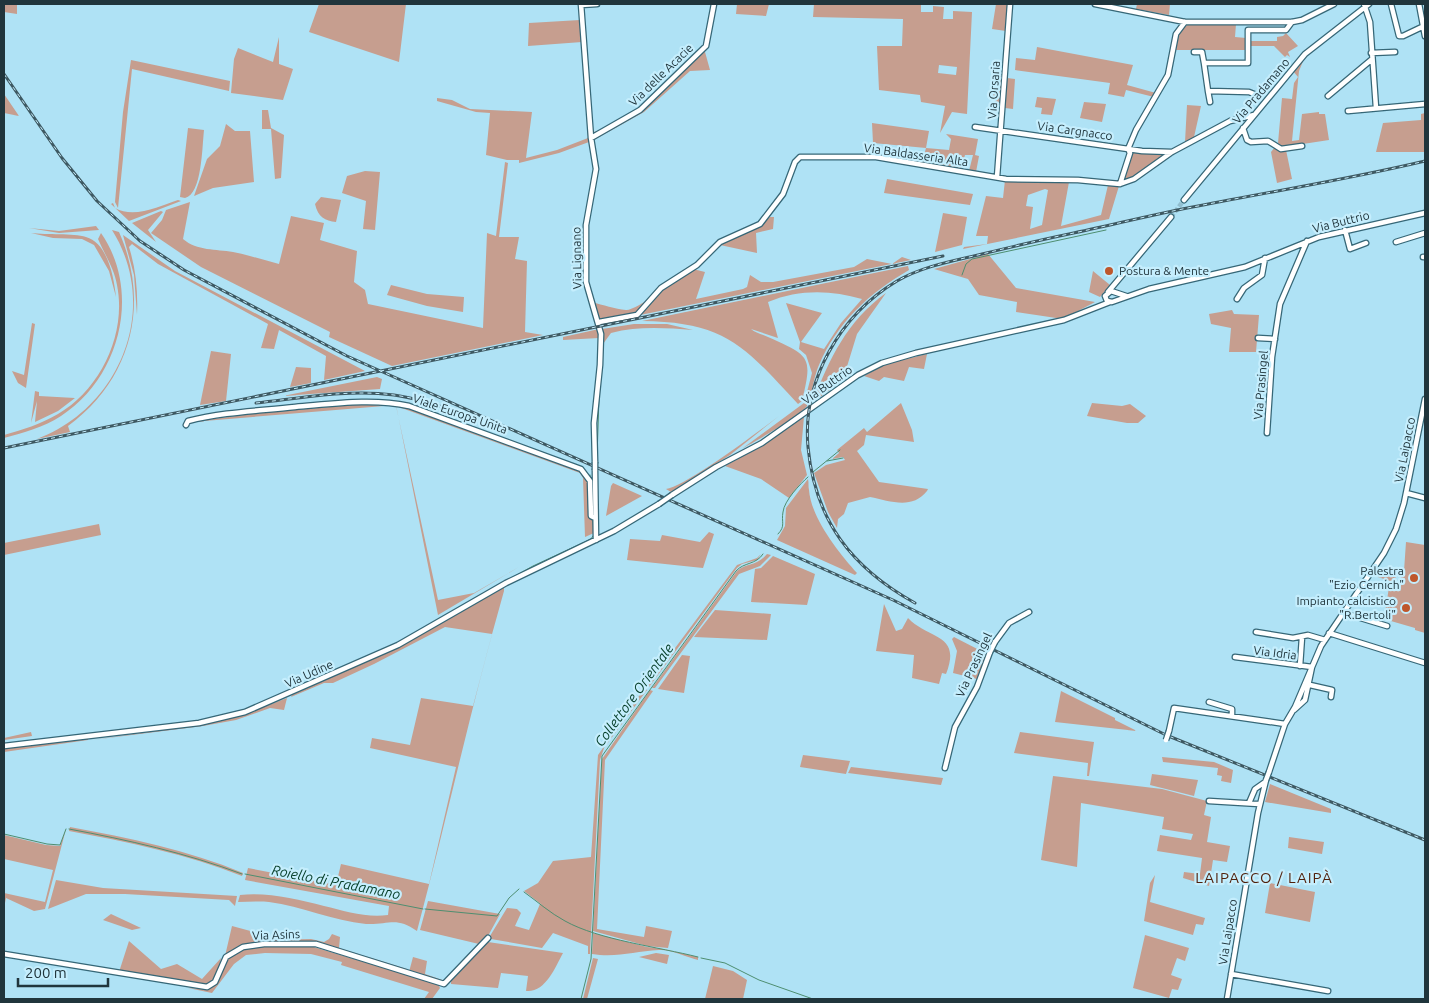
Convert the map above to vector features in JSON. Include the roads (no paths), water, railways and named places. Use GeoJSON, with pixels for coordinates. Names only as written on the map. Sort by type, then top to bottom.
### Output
{"type":"FeatureCollection","features":[{"type":"Feature","properties":{"kind":"street"},"geometry":{"type":"LineString","coordinates":[[581,4],[598,4]]}},
{"type":"Feature","properties":{"kind":"street","name":"Via Lignano"},"geometry":{"type":"LineString","coordinates":[[581,4],[591,138],[596,169],[586,226],[586,282],[588,295],[599,322],[601,353],[594,422],[596,540]]}},
{"type":"Feature","properties":{"kind":"street","name":"Via delle Acacie"},"geometry":{"type":"LineString","coordinates":[[591,138],[640,110],[706,46],[714,4]]}},
{"type":"Feature","properties":{"kind":"street","name":"Via Orsaria"},"geometry":{"type":"LineString","coordinates":[[997,177],[1010,4]]}},
{"type":"Feature","properties":{"kind":"street"},"geometry":{"type":"LineString","coordinates":[[1094,4],[1185,22],[1290,22],[1302,20],[1334,4]]}},
{"type":"Feature","properties":{"kind":"street"},"geometry":{"type":"LineString","coordinates":[[1391,4],[1400,36],[1424,26]]}},
{"type":"Feature","properties":{"kind":"street"},"geometry":{"type":"LineString","coordinates":[[1419,4],[1425,36]]}},
{"type":"Feature","properties":{"kind":"street"},"geometry":{"type":"LineString","coordinates":[[1367,5],[1370,22],[1371,60],[1376,108]]}},
{"type":"Feature","properties":{"kind":"street","name":"Via Pradamano"},"geometry":{"type":"LineString","coordinates":[[1184,200],[1305,54],[1367,5]]}},
{"type":"Feature","properties":{"kind":"street"},"geometry":{"type":"LineString","coordinates":[[1120,184],[1130,153],[1128,148],[1136,130],[1168,75],[1176,34],[1185,22]]}},
{"type":"Feature","properties":{"kind":"street"},"geometry":{"type":"LineString","coordinates":[[1204,63],[1248,63],[1248,30],[1278,30],[1290,22]]}},
{"type":"Feature","properties":{"kind":"street"},"geometry":{"type":"LineString","coordinates":[[1194,52],[1202,52],[1210,102]]}},
{"type":"Feature","properties":{"kind":"street"},"geometry":{"type":"LineString","coordinates":[[1371,53],[1395,52]]}},
{"type":"Feature","properties":{"kind":"street"},"geometry":{"type":"LineString","coordinates":[[1328,96],[1371,60]]}},
{"type":"Feature","properties":{"kind":"street"},"geometry":{"type":"LineString","coordinates":[[1208,91],[1249,92],[1266,101]]}},
{"type":"Feature","properties":{"kind":"street"},"geometry":{"type":"LineString","coordinates":[[1348,111],[1425,104]]}},
{"type":"Feature","properties":{"kind":"street","name":"Via Baldasseria Alta"},"geometry":{"type":"LineString","coordinates":[[599,322],[638,315],[661,288],[697,265],[720,242],[760,224],[780,199],[787,186],[795,162],[800,157],[876,157],[997,177],[1120,184],[1134,179],[1172,152],[1230,121],[1254,115]]}},
{"type":"Feature","properties":{"kind":"street","name":"Via Cargnacco"},"geometry":{"type":"LineString","coordinates":[[975,127],[1128,148],[1172,152]]}},
{"type":"Feature","properties":{"kind":"street"},"geometry":{"type":"LineString","coordinates":[[1243,128],[1247,140],[1250,142],[1268,142],[1282,149],[1302,146]]}},
{"type":"Feature","properties":{"kind":"street","name":"Via Buttrio"},"geometry":{"type":"LineString","coordinates":[[596,540],[762,443],[864,371],[889,360],[1064,320],[1094,306],[1149,289],[1238,269],[1307,241],[1345,230],[1425,214]]}},
{"type":"Feature","properties":{"kind":"street"},"geometry":{"type":"LineString","coordinates":[[1112,301],[1107,294],[1171,217]]}},
{"type":"Feature","properties":{"kind":"street"},"geometry":{"type":"LineString","coordinates":[[1345,230],[1350,249],[1366,243]]}},
{"type":"Feature","properties":{"kind":"street"},"geometry":{"type":"LineString","coordinates":[[1396,242],[1425,233]]}},
{"type":"Feature","properties":{"kind":"street","name":"Via Prasingel"},"geometry":{"type":"LineString","coordinates":[[1267,433],[1275,339],[1282,296],[1307,241]]}},
{"type":"Feature","properties":{"kind":"street"},"geometry":{"type":"LineString","coordinates":[[1237,299],[1244,288],[1262,275],[1265,258]]}},
{"type":"Feature","properties":{"kind":"street"},"geometry":{"type":"LineString","coordinates":[[1112,301],[1117,281]]}},
{"type":"Feature","properties":{"kind":"street","name":"Via Buttrio"},"geometry":{"type":"LineString","coordinates":[[1094,306],[1107,294],[1115,293],[1126,296]]}},
{"type":"Feature","properties":{"kind":"street","name":"Via Prasingel"},"geometry":{"type":"LineString","coordinates":[[1258,338],[1275,339]]}},
{"type":"Feature","properties":{"kind":"street","name":"Via Laipacco"},"geometry":{"type":"LineString","coordinates":[[1227,999],[1259,804],[1266,781],[1285,724],[1293,711],[1325,640],[1391,541],[1400,518],[1406,493],[1425,399]]}},
{"type":"Feature","properties":{"kind":"street","name":"Viale Europa Unita"},"geometry":{"type":"LineString","coordinates":[[186,425],[188,421],[221,415],[338,404],[392,403],[409,406],[581,469],[590,481],[592,516],[595,518]]}},
{"type":"Feature","properties":{"kind":"street"},"geometry":{"type":"LineString","coordinates":[[1419,427],[1425,428]]}},
{"type":"Feature","properties":{"kind":"street","name":"Via Laipacco"},"geometry":{"type":"LineString","coordinates":[[1406,493],[1425,498]]}},
{"type":"Feature","properties":{"kind":"street","name":"Via Udine"},"geometry":{"type":"LineString","coordinates":[[4,746],[199,723],[245,712],[398,645],[515,578],[596,540]]}},
{"type":"Feature","properties":{"kind":"street","name":"Via Prasingel"},"geometry":{"type":"LineString","coordinates":[[945,768],[955,727],[977,687],[995,642],[1009,622],[1029,612]]}},
{"type":"Feature","properties":{"kind":"street"},"geometry":{"type":"LineString","coordinates":[[1344,613],[1387,626]]}},
{"type":"Feature","properties":{"kind":"street"},"geometry":{"type":"LineString","coordinates":[[1256,632],[1302,638],[1308,636],[1325,640]]}},
{"type":"Feature","properties":{"kind":"street"},"geometry":{"type":"LineString","coordinates":[[1329,633],[1425,663]]}},
{"type":"Feature","properties":{"kind":"street"},"geometry":{"type":"LineString","coordinates":[[1300,666],[1302,638]]}},
{"type":"Feature","properties":{"kind":"street","name":"Via Idria"},"geometry":{"type":"LineString","coordinates":[[1235,657],[1312,667]]}},
{"type":"Feature","properties":{"kind":"street","name":"Via Laipacco"},"geometry":{"type":"LineString","coordinates":[[1293,711],[1305,700],[1310,685],[1312,667]]}},
{"type":"Feature","properties":{"kind":"street"},"geometry":{"type":"LineString","coordinates":[[1310,685],[1332,690],[1331,697]]}},
{"type":"Feature","properties":{"kind":"street"},"geometry":{"type":"LineString","coordinates":[[1209,702],[1232,710],[1232,715]]}},
{"type":"Feature","properties":{"kind":"street"},"geometry":{"type":"LineString","coordinates":[[1164,742],[1169,731],[1174,708],[1285,724]]}},
{"type":"Feature","properties":{"kind":"street","name":"Via Laipacco"},"geometry":{"type":"LineString","coordinates":[[1248,803],[1255,789],[1266,781]]}},
{"type":"Feature","properties":{"kind":"street"},"geometry":{"type":"LineString","coordinates":[[1209,801],[1259,804]]}},
{"type":"Feature","properties":{"kind":"street","name":"Via Asins"},"geometry":{"type":"LineString","coordinates":[[4,954],[206,987],[215,982],[223,961],[243,947],[258,944],[316,944],[444,984],[488,938]]}},
{"type":"Feature","properties":{"kind":"street","name":"Via Laipacco"},"geometry":{"type":"LineString","coordinates":[[1231,974],[1328,991]]}},
{"type":"Feature","properties":{"kind":"waterway","name":"Collettore Orientale"},"geometry":{"type":"LineString","coordinates":[[962,275],[966,264],[972,259],[1106,230]]}},
{"type":"Feature","properties":{"kind":"waterway"},"geometry":{"type":"LineString","coordinates":[[597,458],[599,397]]}},
{"type":"Feature","properties":{"kind":"waterway","name":"Collettore Orientale"},"geometry":{"type":"LineString","coordinates":[[813,472],[840,450]]}},
{"type":"Feature","properties":{"kind":"waterway"},"geometry":{"type":"LineString","coordinates":[[827,461],[843,458]]}},
{"type":"Feature","properties":{"kind":"waterway"},"geometry":{"type":"LineString","coordinates":[[590,475],[593,514]]}},
{"type":"Feature","properties":{"kind":"waterway","name":"Collettore Orientale"},"geometry":{"type":"LineString","coordinates":[[778,534],[783,526],[783,512],[786,503],[808,477]]}},
{"type":"Feature","properties":{"kind":"waterway"},"geometry":{"type":"LineString","coordinates":[[593,520],[594,534]]}},
{"type":"Feature","properties":{"kind":"waterway"},"geometry":{"type":"LineString","coordinates":[[475,598],[533,566],[591,539],[593,536]]}},
{"type":"Feature","properties":{"kind":"waterway","name":"Collettore Orientale"},"geometry":{"type":"LineString","coordinates":[[581,999],[591,959],[602,756],[736,571],[757,560],[763,554]]}},
{"type":"Feature","properties":{"kind":"waterway","name":"Roiello di Pradamano"},"geometry":{"type":"LineString","coordinates":[[4,834],[47,844],[60,845],[66,829]]}},
{"type":"Feature","properties":{"kind":"waterway","name":"Roiello di Pradamano"},"geometry":{"type":"LineString","coordinates":[[69,829],[157,848],[242,874]]}},
{"type":"Feature","properties":{"kind":"waterway","name":"Roiello di Pradamano"},"geometry":{"type":"LineString","coordinates":[[245,874],[423,909]]}},
{"type":"Feature","properties":{"kind":"waterway","name":"Roiello di Pradamano"},"geometry":{"type":"LineString","coordinates":[[425,909],[497,916],[509,898],[519,889]]}},
{"type":"Feature","properties":{"kind":"waterway","name":"Roiello di Pradamano"},"geometry":{"type":"LineString","coordinates":[[524,892],[554,914],[579,928],[612,938],[698,957]]}},
{"type":"Feature","properties":{"kind":"waterway","name":"Roiello di Pradamano"},"geometry":{"type":"LineString","coordinates":[[701,958],[725,963],[759,980],[813,999]]}},
{"type":"Feature","properties":{"kind":"tunnel"},"geometry":{"type":"LineString","coordinates":[[1171,217],[1184,200]]}},
{"type":"Feature","properties":{"kind":"railway"},"geometry":{"type":"LineString","coordinates":[[4,74],[62,158],[97,201],[140,241],[184,270],[347,356],[893,600],[1166,735],[1425,840]]}},
{"type":"Feature","properties":{"kind":"railway"},"geometry":{"type":"LineString","coordinates":[[915,603],[873,574],[855,558],[840,540],[828,520],[819,498],[812,474],[808,447],[808,422],[811,398],[818,374],[842,331],[858,312],[877,295],[907,276],[949,262],[1166,212],[1425,161]]}},
{"type":"Feature","properties":{"kind":"railway"},"geometry":{"type":"LineString","coordinates":[[4,448],[943,256]]}},
{"type":"Feature","properties":{"kind":"railway"},"geometry":{"type":"LineString","coordinates":[[256,403],[325,395],[377,393],[410,398],[458,412]]}},
{"type":"Feature","properties":{"kind":"place","name":"Postura & Mente"},"geometry":{"type":"Point","coordinates":[1109,271]}},
{"type":"Feature","properties":{"kind":"place","name":"Palestra \"Ezio Cernich\""},"geometry":{"type":"Point","coordinates":[1414,578]}},
{"type":"Feature","properties":{"kind":"place","name":"Impianto calcistico \"R.Bertoli\""},"geometry":{"type":"Point","coordinates":[1406,608]}},
{"type":"Feature","properties":{"kind":"district","name":"LAIPACCO / LAIPÀ"},"geometry":{"type":"Point","coordinates":[1264,878]}}]}
